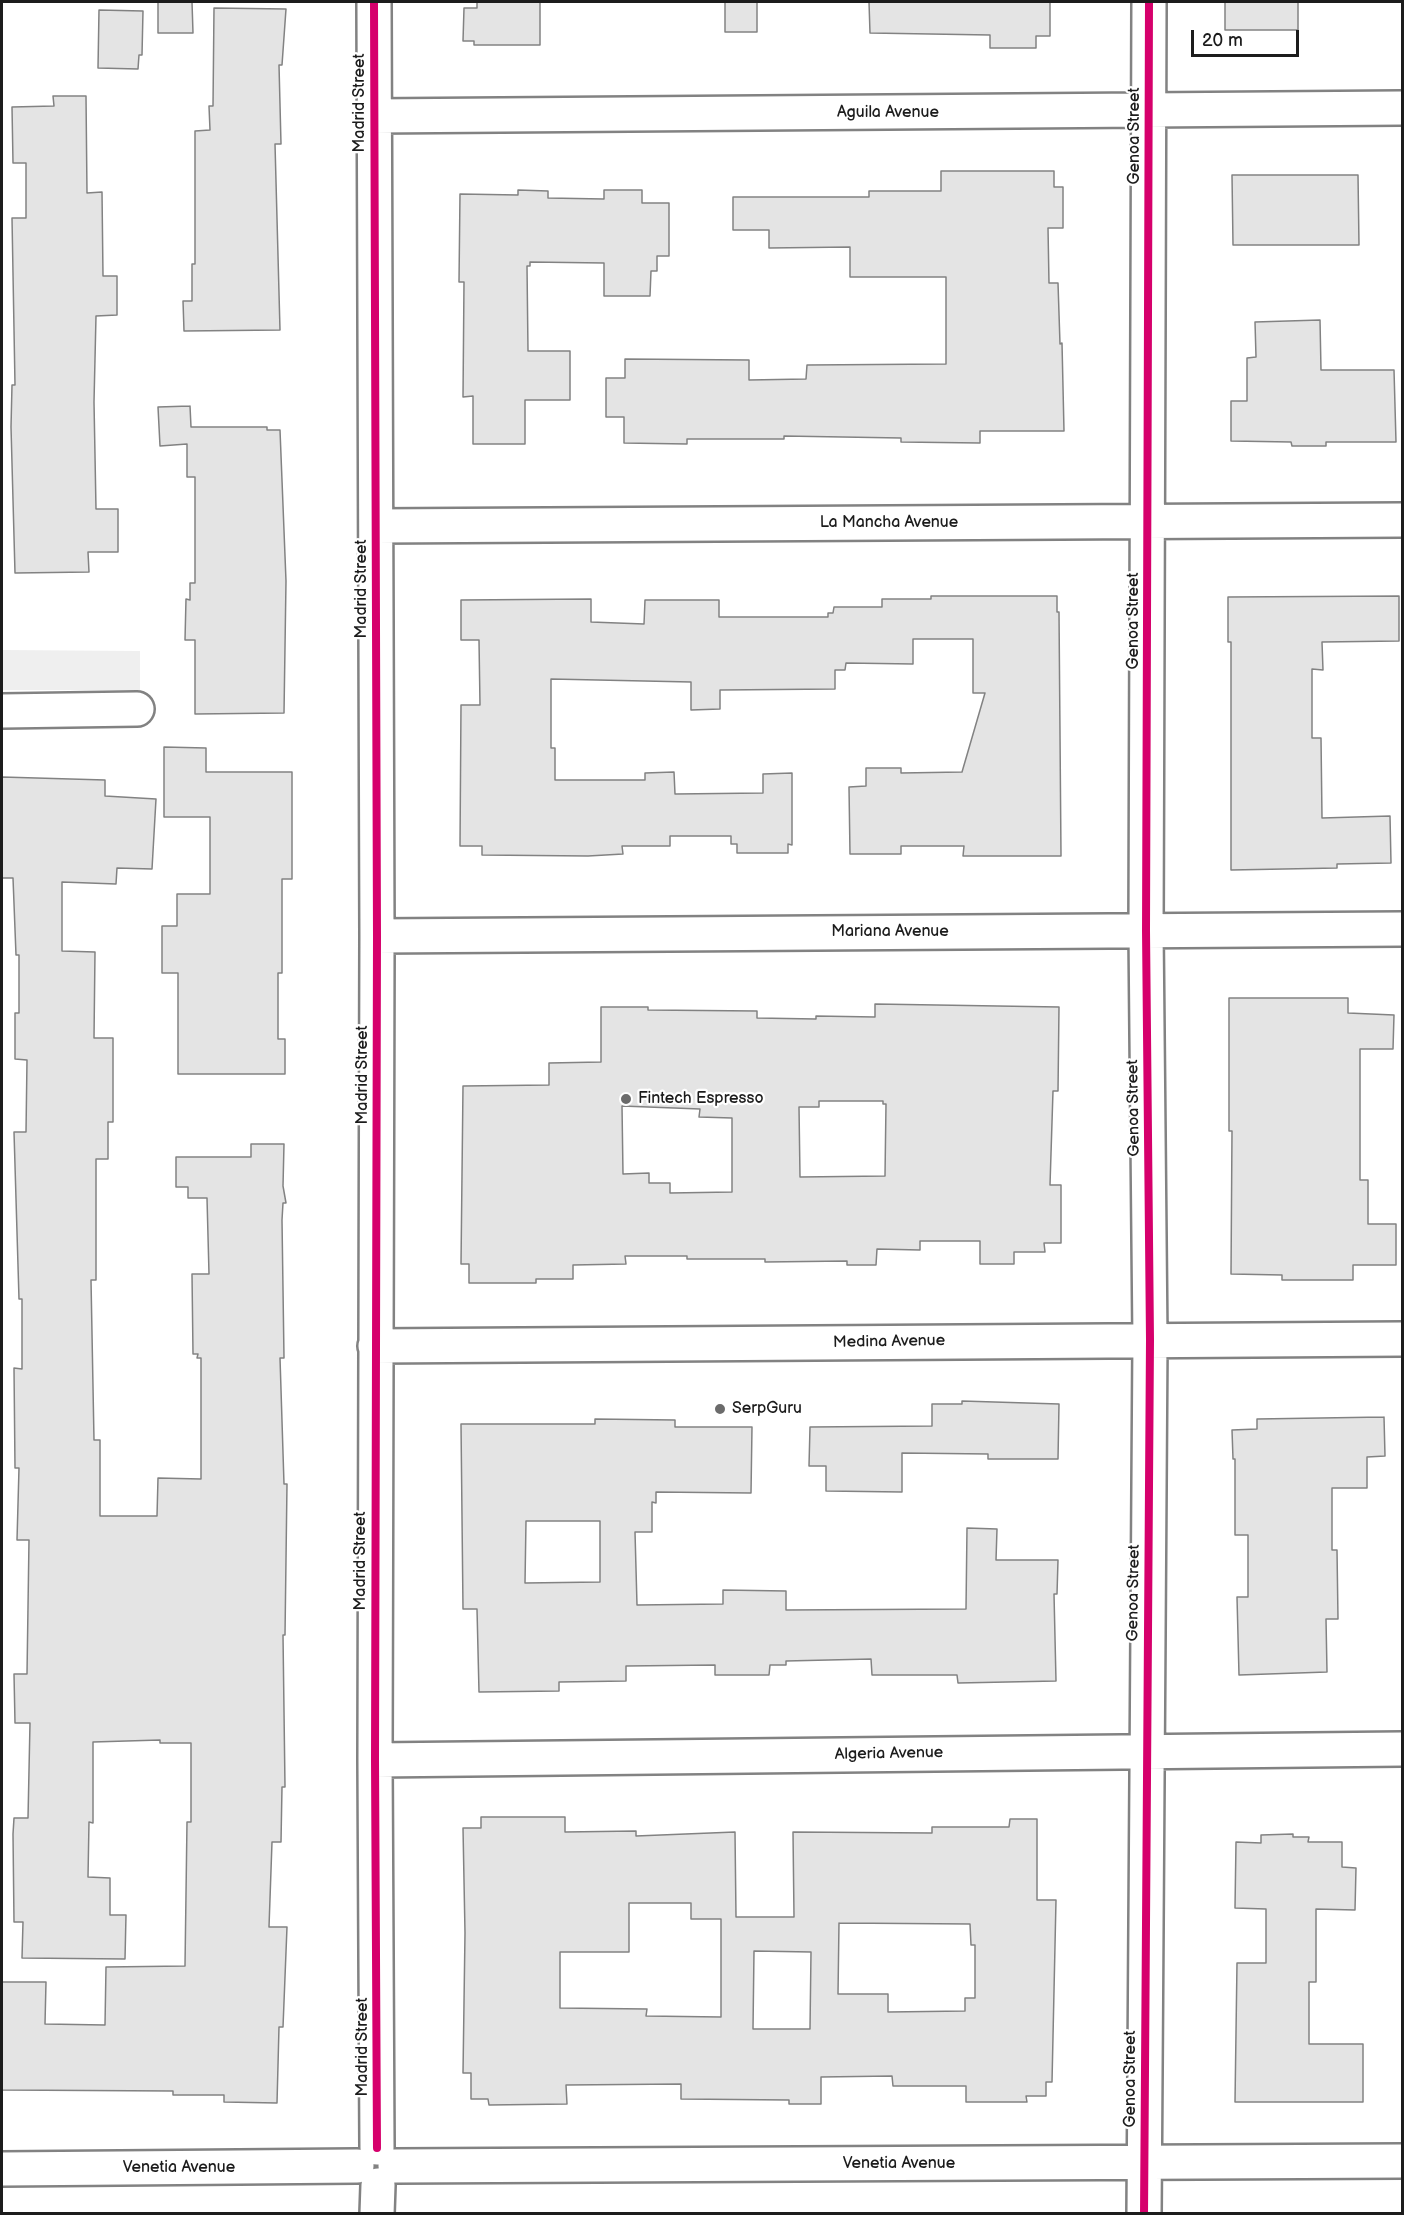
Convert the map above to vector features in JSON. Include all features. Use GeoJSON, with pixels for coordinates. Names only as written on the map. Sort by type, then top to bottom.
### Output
{"type":"FeatureCollection","features":[{"type":"Feature","properties":{"kind":"street","name":"Madrid Street"},"geometry":{"type":"LineString","coordinates":[[374,2],[377,2176]]}},
{"type":"Feature","properties":{"kind":"street","name":"Genoa Street"},"geometry":{"type":"LineString","coordinates":[[1144,2214],[1150,1340],[1146,930],[1149,2]]}},
{"type":"Feature","properties":{"kind":"street","name":"Aguila Avenue"},"geometry":{"type":"LineString","coordinates":[[373,116],[1402,108]]}},
{"type":"Feature","properties":{"kind":"street","name":"La Mancha Avenue"},"geometry":{"type":"LineString","coordinates":[[376,526],[1402,520]]}},
{"type":"Feature","properties":{"kind":"street"},"geometry":{"type":"LineString","coordinates":[[2,711],[137,709]]}},
{"type":"Feature","properties":{"kind":"street","name":"Mariana Avenue"},"geometry":{"type":"LineString","coordinates":[[377,936],[1402,929]]}},
{"type":"Feature","properties":{"kind":"street","name":"Medina Avenue"},"geometry":{"type":"LineString","coordinates":[[375,1346],[1402,1339]]}},
{"type":"Feature","properties":{"kind":"street","name":"Algeria Avenue"},"geometry":{"type":"LineString","coordinates":[[375,1760],[1402,1749]]}},
{"type":"Feature","properties":{"kind":"street","name":"Venetia Avenue"},"geometry":{"type":"LineString","coordinates":[[2,2169],[377,2176],[1144,2163],[1402,2162]]}},
{"type":"Feature","properties":{"kind":"shaded area"},"geometry":{"type":"Polygon","coordinates":[[[2,650],[140,651],[140,690],[2,690],[2,650]]]}},
{"type":"Feature","properties":{"kind":"building"},"geometry":{"type":"Polygon","coordinates":[[[158,2],[192,2],[193,33],[158,33],[158,2]]]}},
{"type":"Feature","properties":{"kind":"building"},"geometry":{"type":"Polygon","coordinates":[[[477,2],[540,2],[540,45],[474,45],[474,41],[463,41],[464,8],[477,8],[477,2]]]}},
{"type":"Feature","properties":{"kind":"building"},"geometry":{"type":"Polygon","coordinates":[[[725,2],[757,2],[757,32],[725,32],[725,2]]]}},
{"type":"Feature","properties":{"kind":"building"},"geometry":{"type":"Polygon","coordinates":[[[869,2],[1050,2],[1050,36],[1036,36],[1036,48],[990,48],[990,35],[870,33],[869,2]]]}},
{"type":"Feature","properties":{"kind":"building"},"geometry":{"type":"Polygon","coordinates":[[[1225,2],[1298,2],[1298,30],[1225,30],[1225,2]]]}},
{"type":"Feature","properties":{"kind":"building"},"geometry":{"type":"Polygon","coordinates":[[[214,8],[286,9],[282,65],[279,65],[281,144],[275,144],[280,330],[184,331],[183,301],[192,301],[192,264],[195,264],[195,131],[210,130],[209,106],[213,106],[214,8]]]}},
{"type":"Feature","properties":{"kind":"building"},"geometry":{"type":"Polygon","coordinates":[[[99,10],[143,11],[142,55],[139,55],[138,69],[98,68],[99,10]]]}},
{"type":"Feature","properties":{"kind":"building"},"geometry":{"type":"Polygon","coordinates":[[[53,96],[86,96],[87,193],[102,192],[103,276],[117,276],[117,315],[96,316],[94,402],[96,509],[118,509],[118,552],[88,552],[89,572],[15,573],[11,427],[12,385],[15,385],[12,218],[26,218],[26,163],[13,163],[12,107],[54,106],[53,96]]]}},
{"type":"Feature","properties":{"kind":"building"},"geometry":{"type":"Polygon","coordinates":[[[941,171],[1054,171],[1054,187],[1063,187],[1063,228],[1048,228],[1049,283],[1058,283],[1064,431],[980,431],[980,443],[901,442],[901,438],[784,436],[784,439],[687,439],[687,444],[624,443],[624,417],[606,417],[606,378],[625,378],[625,359],[749,360],[749,380],[806,379],[807,365],[946,364],[946,277],[850,277],[850,247],[769,248],[769,230],[733,230],[733,197],[869,197],[869,191],[941,191],[941,171]]]}},
{"type":"Feature","properties":{"kind":"building"},"geometry":{"type":"Polygon","coordinates":[[[1232,175],[1358,175],[1359,245],[1233,245],[1232,175]]]}},
{"type":"Feature","properties":{"kind":"building"},"geometry":{"type":"Polygon","coordinates":[[[518,190],[548,191],[548,198],[604,199],[604,190],[642,190],[642,203],[669,203],[669,256],[657,256],[657,271],[651,271],[650,296],[604,296],[604,263],[530,262],[530,266],[527,266],[528,351],[570,351],[570,400],[525,400],[525,444],[473,444],[473,396],[463,397],[464,282],[459,282],[460,194],[518,195],[518,190]]]}},
{"type":"Feature","properties":{"kind":"building"},"geometry":{"type":"Polygon","coordinates":[[[1320,320],[1321,370],[1394,370],[1396,442],[1326,442],[1326,446],[1292,446],[1291,442],[1231,441],[1231,401],[1247,401],[1247,358],[1256,357],[1255,322],[1320,320]]]}},
{"type":"Feature","properties":{"kind":"building"},"geometry":{"type":"Polygon","coordinates":[[[190,406],[191,427],[267,427],[267,430],[280,430],[286,581],[284,713],[195,714],[195,640],[185,640],[186,599],[190,600],[190,583],[195,583],[195,477],[187,477],[187,444],[160,446],[158,407],[190,406]]]}},
{"type":"Feature","properties":{"kind":"building"},"geometry":{"type":"Polygon","coordinates":[[[931,596],[1057,596],[1061,856],[963,856],[964,846],[901,846],[901,854],[850,854],[849,787],[866,786],[866,768],[901,768],[901,773],[962,772],[985,693],[973,693],[973,639],[913,639],[913,664],[846,663],[845,670],[835,670],[835,689],[720,690],[720,709],[691,710],[691,682],[551,679],[551,748],[555,748],[555,780],[645,780],[645,773],[674,772],[675,794],[763,793],[763,774],[792,773],[792,845],[788,844],[788,853],[737,853],[737,844],[731,844],[731,836],[670,836],[670,846],[622,846],[623,854],[588,856],[482,855],[482,846],[460,846],[461,705],[480,705],[479,640],[461,640],[461,600],[591,599],[591,622],[644,624],[645,600],[719,600],[719,617],[828,617],[828,613],[833,613],[834,607],[882,607],[882,599],[931,599],[931,596]]]}},
{"type":"Feature","properties":{"kind":"building"},"geometry":{"type":"Polygon","coordinates":[[[1399,596],[1399,641],[1322,642],[1323,670],[1312,669],[1312,738],[1321,738],[1322,818],[1390,816],[1391,863],[1337,864],[1337,868],[1231,870],[1231,642],[1228,642],[1228,597],[1399,596]]]}},
{"type":"Feature","properties":{"kind":"building"},"geometry":{"type":"Polygon","coordinates":[[[164,747],[206,748],[206,772],[292,772],[292,879],[282,879],[282,973],[278,973],[278,1039],[285,1039],[285,1074],[178,1074],[178,973],[162,973],[162,926],[177,926],[177,894],[210,894],[210,817],[164,817],[164,747]]]}},
{"type":"Feature","properties":{"kind":"building"},"geometry":{"type":"Polygon","coordinates":[[[2,777],[105,780],[105,796],[156,799],[152,869],[117,868],[116,884],[62,882],[62,951],[95,952],[94,1038],[113,1038],[113,1122],[108,1122],[108,1159],[96,1159],[96,1280],[91,1280],[94,1440],[100,1440],[100,1516],[157,1516],[158,1478],[201,1479],[201,1358],[197,1358],[198,1354],[193,1354],[192,1274],[209,1274],[207,1198],[188,1198],[188,1187],[176,1187],[176,1157],[251,1157],[251,1144],[284,1144],[283,1186],[286,1203],[283,1203],[282,1220],[284,1358],[280,1358],[284,1484],[287,1484],[285,1635],[283,1635],[285,1787],[282,1787],[281,1842],[272,1842],[269,1927],[287,1927],[283,2027],[279,2027],[277,2103],[224,2102],[224,2095],[173,2095],[173,2091],[2,2090],[2,1982],[46,1982],[45,2024],[105,2025],[106,1967],[185,1966],[187,1822],[191,1822],[191,1743],[160,1743],[160,1740],[93,1742],[93,1823],[89,1822],[88,1877],[110,1878],[110,1915],[126,1915],[125,1959],[22,1958],[23,1922],[14,1922],[13,1834],[14,1818],[28,1818],[30,1723],[15,1723],[14,1674],[27,1674],[29,1540],[17,1540],[19,1468],[15,1468],[14,1368],[22,1369],[22,1299],[19,1299],[14,1132],[26,1132],[27,1060],[15,1059],[15,1013],[19,1013],[19,955],[16,955],[13,878],[2,878],[2,777]]]}},
{"type":"Feature","properties":{"kind":"building"},"geometry":{"type":"Polygon","coordinates":[[[1229,998],[1348,998],[1348,1013],[1394,1015],[1393,1049],[1360,1049],[1360,1180],[1368,1180],[1368,1224],[1396,1224],[1396,1265],[1353,1265],[1353,1280],[1282,1280],[1282,1275],[1231,1274],[1232,1131],[1229,1131],[1229,998]]]}},
{"type":"Feature","properties":{"kind":"building"},"geometry":{"type":"Polygon","coordinates":[[[875,1004],[1059,1007],[1058,1091],[1053,1091],[1050,1185],[1061,1185],[1061,1243],[1044,1243],[1045,1252],[1014,1252],[1014,1264],[980,1264],[980,1241],[920,1241],[920,1250],[877,1249],[876,1265],[847,1265],[847,1261],[765,1262],[765,1259],[625,1256],[626,1264],[573,1265],[573,1279],[536,1279],[536,1283],[469,1283],[469,1264],[461,1264],[463,1086],[549,1085],[549,1063],[601,1062],[601,1007],[757,1011],[757,1018],[875,1017],[875,1004]],[[819,1101],[819,1107],[799,1107],[800,1177],[885,1176],[886,1104],[883,1104],[883,1101],[819,1101]],[[622,1106],[623,1174],[649,1173],[649,1183],[670,1183],[670,1193],[732,1192],[732,1118],[699,1117],[700,1109],[622,1106]]]}},
{"type":"Feature","properties":{"kind":"building"},"geometry":{"type":"Polygon","coordinates":[[[962,1401],[1059,1404],[1058,1459],[988,1459],[988,1454],[902,1453],[902,1492],[826,1491],[826,1466],[809,1466],[810,1427],[932,1426],[932,1404],[962,1404],[962,1401]]]}},
{"type":"Feature","properties":{"kind":"building"},"geometry":{"type":"Polygon","coordinates":[[[1384,1417],[1385,1456],[1367,1457],[1367,1488],[1332,1488],[1332,1550],[1337,1550],[1338,1619],[1326,1619],[1327,1672],[1239,1675],[1237,1597],[1248,1597],[1248,1535],[1235,1535],[1235,1459],[1233,1459],[1232,1430],[1257,1429],[1257,1419],[1384,1417]]]}},
{"type":"Feature","properties":{"kind":"building"},"geometry":{"type":"Polygon","coordinates":[[[595,1419],[675,1420],[675,1427],[752,1427],[751,1493],[656,1492],[656,1503],[652,1502],[652,1532],[635,1532],[637,1605],[723,1604],[723,1590],[786,1591],[786,1610],[966,1609],[967,1528],[997,1529],[996,1560],[1058,1560],[1057,1594],[1054,1594],[1056,1681],[958,1683],[957,1675],[872,1675],[871,1659],[786,1661],[786,1665],[770,1665],[769,1675],[715,1675],[715,1665],[626,1666],[626,1681],[559,1682],[559,1691],[479,1692],[477,1609],[463,1609],[461,1424],[595,1424],[595,1419]],[[526,1521],[525,1583],[600,1582],[600,1521],[526,1521]]]}},
{"type":"Feature","properties":{"kind":"building"},"geometry":{"type":"Polygon","coordinates":[[[481,1817],[565,1817],[565,1832],[636,1831],[636,1836],[735,1832],[736,1917],[794,1917],[793,1832],[932,1833],[932,1827],[1009,1827],[1010,1819],[1037,1819],[1037,1900],[1056,1900],[1052,2082],[1046,2082],[1046,2096],[1026,2096],[1027,2102],[966,2102],[966,2086],[893,2086],[892,2076],[821,2077],[821,2104],[789,2104],[789,2100],[681,2099],[681,2084],[566,2085],[567,2104],[489,2105],[488,2099],[471,2099],[471,2073],[463,2073],[465,1933],[463,1828],[481,1828],[481,1817]],[[629,1903],[629,1952],[560,1952],[560,2008],[647,2009],[646,2016],[721,2017],[721,1919],[691,1919],[691,1903],[629,1903]],[[839,1923],[838,1994],[888,1994],[888,2012],[965,2011],[965,1998],[975,1998],[975,1945],[971,1945],[970,1924],[839,1923]],[[754,1951],[753,2029],[810,2029],[811,1952],[754,1951]]]}},
{"type":"Feature","properties":{"kind":"building"},"geometry":{"type":"Polygon","coordinates":[[[1293,1834],[1293,1837],[1309,1837],[1308,1842],[1342,1842],[1342,1867],[1356,1868],[1355,1910],[1316,1909],[1316,1982],[1309,1982],[1309,2044],[1363,2044],[1363,2102],[1235,2102],[1237,1963],[1266,1963],[1266,1909],[1235,1908],[1236,1842],[1261,1843],[1261,1835],[1293,1834]]]}},
{"type":"Feature","properties":{"kind":"cycle path"},"geometry":{"type":"LineString","coordinates":[[374,2],[377,2148]]}},
{"type":"Feature","properties":{"kind":"cycle path"},"geometry":{"type":"LineString","coordinates":[[1144,2214],[1150,1340],[1146,930],[1149,2]]}},
{"type":"Feature","properties":{"kind":"place","name":"Fintech Espresso"},"geometry":{"type":"Point","coordinates":[626,1099]}},
{"type":"Feature","properties":{"kind":"place","name":"SerpGuru"},"geometry":{"type":"Point","coordinates":[720,1409]}}]}
